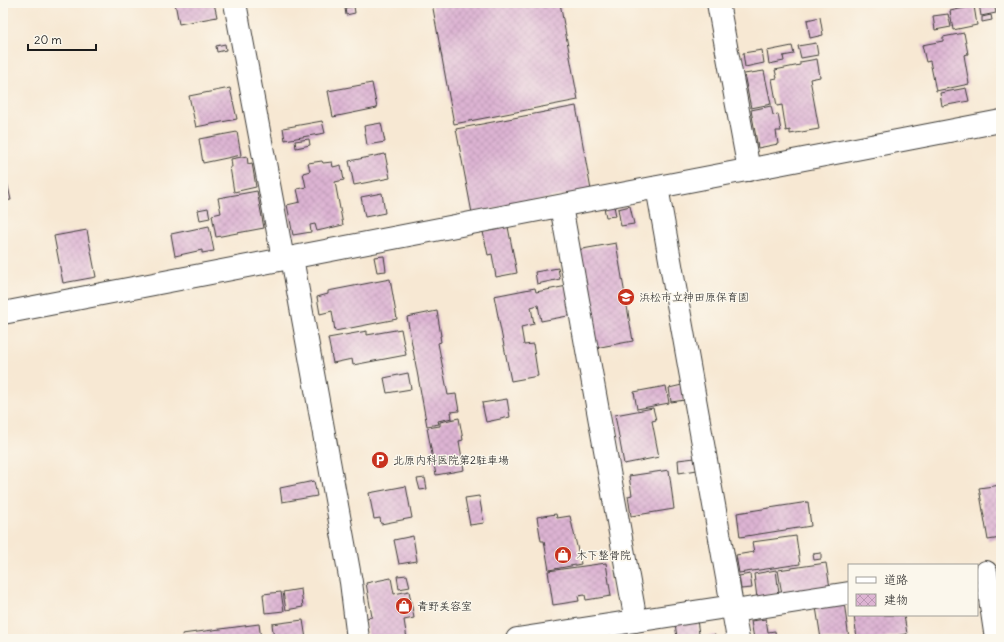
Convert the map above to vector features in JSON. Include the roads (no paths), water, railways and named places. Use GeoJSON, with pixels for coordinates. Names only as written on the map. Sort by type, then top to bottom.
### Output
{"type":"FeatureCollection","features":[{"type":"Feature","properties":{"kind":"street"},"geometry":{"type":"LineString","coordinates":[[235,3],[351,582],[358,639]]}},
{"type":"Feature","properties":{"kind":"street"},"geometry":{"type":"LineString","coordinates":[[718,3],[749,170]]}},
{"type":"Feature","properties":{"kind":"street"},"geometry":{"type":"LineString","coordinates":[[3,313],[1001,121]]}},
{"type":"Feature","properties":{"kind":"street"},"geometry":{"type":"LineString","coordinates":[[657,187],[734,608],[738,639]]}},
{"type":"Feature","properties":{"kind":"street"},"geometry":{"type":"LineString","coordinates":[[561,206],[636,621]]}},
{"type":"Feature","properties":{"kind":"street"},"geometry":{"type":"LineString","coordinates":[[988,572],[996,639]]}},
{"type":"Feature","properties":{"kind":"street"},"geometry":{"type":"LineString","coordinates":[[517,639],[636,621],[848,593]]}},
{"type":"Feature","properties":{"kind":"place","name":"浜松市立神田原保育園"},"geometry":{"type":"Point","coordinates":[626,297]}},
{"type":"Feature","properties":{"kind":"place","name":"北原内科医院第2駐車場"},"geometry":{"type":"Point","coordinates":[380,460]}},
{"type":"Feature","properties":{"kind":"place","name":"木下整骨院"},"geometry":{"type":"Point","coordinates":[563,555]}},
{"type":"Feature","properties":{"kind":"place","name":"青野美容室"},"geometry":{"type":"Point","coordinates":[404,606]}}]}
